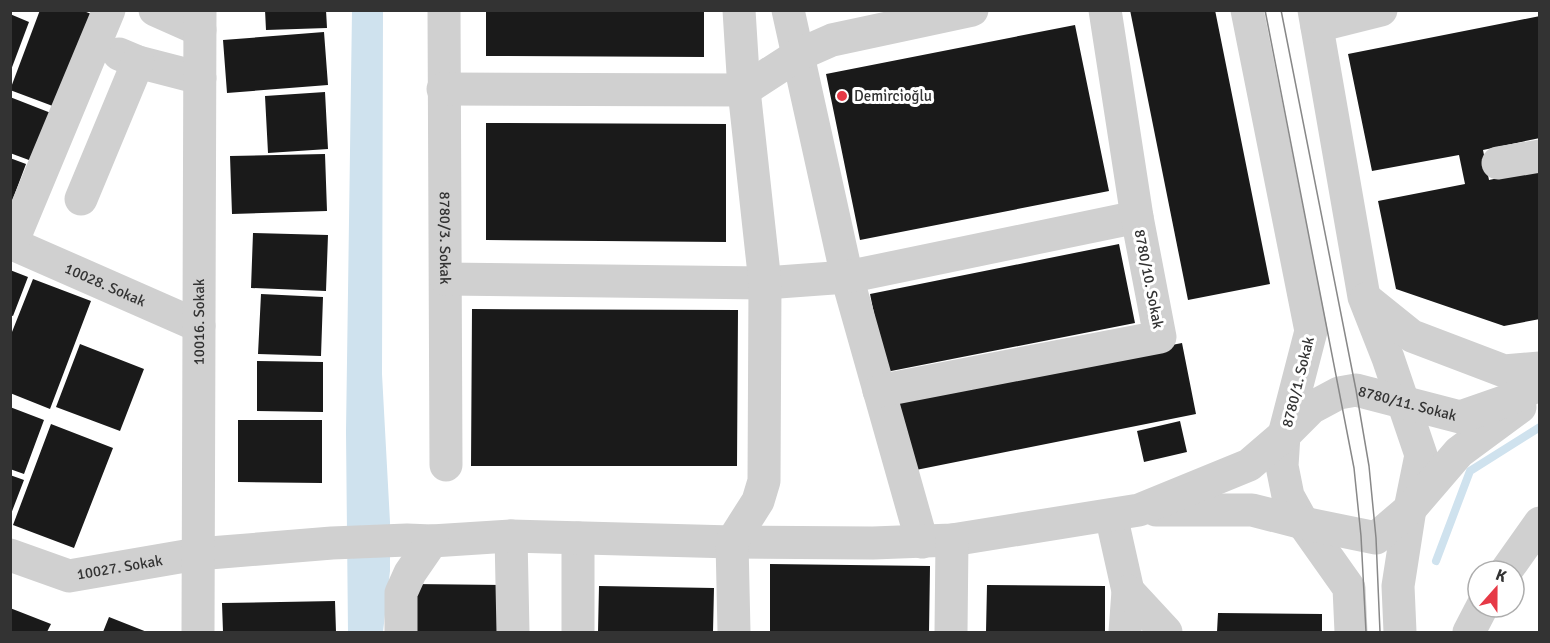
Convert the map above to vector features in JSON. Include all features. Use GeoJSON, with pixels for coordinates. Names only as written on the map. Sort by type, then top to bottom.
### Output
{"type":"FeatureCollection","features":[{"type":"Feature","properties":{"kind":"street"},"geometry":{"type":"LineString","coordinates":[[11,243],[109,10]]}},
{"type":"Feature","properties":{"kind":"street"},"geometry":{"type":"LineString","coordinates":[[155,10],[200,20]]}},
{"type":"Feature","properties":{"kind":"street","name":"8780/3. Sokak"},"geometry":{"type":"LineString","coordinates":[[444,10],[446,465]]}},
{"type":"Feature","properties":{"kind":"street"},"geometry":{"type":"LineString","coordinates":[[734,633],[732,542],[758,501],[764,481],[765,283],[744,90],[739,10]]}},
{"type":"Feature","properties":{"kind":"street"},"geometry":{"type":"LineString","coordinates":[[788,10],[847,277],[879,391],[937,541],[951,633]]}},
{"type":"Feature","properties":{"kind":"street"},"geometry":{"type":"LineString","coordinates":[[443,89],[744,90],[798,55],[832,40],[972,10]]}},
{"type":"Feature","properties":{"kind":"street","name":"8780/10. Sokak"},"geometry":{"type":"LineString","coordinates":[[879,391],[1160,337],[1137,217],[1105,10]]}},
{"type":"Feature","properties":{"kind":"street","name":"8780/1. Sokak"},"geometry":{"type":"LineString","coordinates":[[1246,10],[1311,332],[1284,435],[1282,466],[1288,496],[1303,523],[1349,588],[1351,633]]}},
{"type":"Feature","properties":{"kind":"street"},"geometry":{"type":"LineString","coordinates":[[1381,10],[1315,18],[1364,297],[1388,358],[1421,455],[1398,586],[1400,633]]}},
{"type":"Feature","properties":{"kind":"street","name":"10016. Sokak"},"geometry":{"type":"LineString","coordinates":[[198,633],[200,20]]}},
{"type":"Feature","properties":{"kind":"street"},"geometry":{"type":"LineString","coordinates":[[96,44],[138,62],[200,78]]}},
{"type":"Feature","properties":{"kind":"street"},"geometry":{"type":"LineString","coordinates":[[81,199],[138,62]]}},
{"type":"Feature","properties":{"kind":"street"},"geometry":{"type":"LineString","coordinates":[[1498,164],[1539,156]]}},
{"type":"Feature","properties":{"kind":"street"},"geometry":{"type":"LineString","coordinates":[[446,279],[765,283],[847,277],[1137,217]]}},
{"type":"Feature","properties":{"kind":"street","name":"10028. Sokak"},"geometry":{"type":"LineString","coordinates":[[11,243],[199,326]]}},
{"type":"Feature","properties":{"kind":"street"},"geometry":{"type":"LineString","coordinates":[[1364,297],[1412,336],[1504,371],[1539,368]]}},
{"type":"Feature","properties":{"kind":"street","name":"8780/11. Sokak"},"geometry":{"type":"LineString","coordinates":[[1125,513],[1249,465],[1311,408],[1339,393],[1356,390],[1460,417],[1506,401],[1539,384]]}},
{"type":"Feature","properties":{"kind":"street"},"geometry":{"type":"LineString","coordinates":[[1125,633],[1128,591],[1125,513],[1252,510],[1376,538],[1410,509],[1459,452],[1539,392]]}},
{"type":"Feature","properties":{"kind":"street","name":"10027. Sokak"},"geometry":{"type":"LineString","coordinates":[[10,555],[69,576],[197,554],[332,543],[512,536],[732,542],[937,541],[1125,513]]}},
{"type":"Feature","properties":{"kind":"street"},"geometry":{"type":"LineString","coordinates":[[1514,559],[1539,523]]}},
{"type":"Feature","properties":{"kind":"street"},"geometry":{"type":"LineString","coordinates":[[512,536],[513,633]]}},
{"type":"Feature","properties":{"kind":"street"},"geometry":{"type":"LineString","coordinates":[[578,538],[578,633]]}},
{"type":"Feature","properties":{"kind":"street"},"geometry":{"type":"LineString","coordinates":[[400,633],[401,593],[410,573],[419,541]]}},
{"type":"Feature","properties":{"kind":"street"},"geometry":{"type":"LineString","coordinates":[[1128,591],[1166,633]]}},
{"type":"Feature","properties":{"kind":"street"},"geometry":{"type":"LineString","coordinates":[[1468,633],[1476,619]]}},
{"type":"Feature","properties":{"kind":"water"},"geometry":{"type":"Polygon","coordinates":[[[352,11],[383,11],[382,374],[390,522],[390,571],[383,632],[348,632],[346,432],[352,11]]]}},
{"type":"Feature","properties":{"kind":"building"},"geometry":{"type":"Polygon","coordinates":[[[40,10],[81,10],[94,15],[58,108],[10,90],[40,10]]]}},
{"type":"Feature","properties":{"kind":"building"},"geometry":{"type":"Polygon","coordinates":[[[265,10],[326,10],[327,28],[266,30],[265,10]]]}},
{"type":"Feature","properties":{"kind":"building"},"geometry":{"type":"Polygon","coordinates":[[[486,10],[704,10],[704,57],[486,56],[486,10]]]}},
{"type":"Feature","properties":{"kind":"building"},"geometry":{"type":"Polygon","coordinates":[[[1130,10],[1215,10],[1270,284],[1188,300],[1130,10]]]}},
{"type":"Feature","properties":{"kind":"building"},"geometry":{"type":"Polygon","coordinates":[[[10,14],[29,22],[11,70],[10,70],[10,14]]]}},
{"type":"Feature","properties":{"kind":"building"},"geometry":{"type":"Polygon","coordinates":[[[1540,16],[1540,138],[1483,150],[1489,180],[1540,169],[1540,319],[1504,326],[1396,289],[1378,201],[1465,184],[1459,155],[1372,171],[1348,54],[1540,16]]]}},
{"type":"Feature","properties":{"kind":"building"},"geometry":{"type":"Polygon","coordinates":[[[1075,25],[1109,191],[860,240],[826,74],[1075,25]]]}},
{"type":"Feature","properties":{"kind":"building"},"geometry":{"type":"Polygon","coordinates":[[[324,32],[328,85],[227,93],[223,40],[324,32]]]}},
{"type":"Feature","properties":{"kind":"building"},"geometry":{"type":"Polygon","coordinates":[[[325,92],[328,149],[268,153],[265,96],[325,92]]]}},
{"type":"Feature","properties":{"kind":"building"},"geometry":{"type":"Polygon","coordinates":[[[10,97],[56,115],[37,163],[10,153],[10,97]]]}},
{"type":"Feature","properties":{"kind":"building"},"geometry":{"type":"Polygon","coordinates":[[[486,123],[726,124],[726,242],[486,240],[486,123]]]}},
{"type":"Feature","properties":{"kind":"building"},"geometry":{"type":"Polygon","coordinates":[[[325,154],[327,211],[232,214],[230,156],[325,154]]]}},
{"type":"Feature","properties":{"kind":"building"},"geometry":{"type":"Polygon","coordinates":[[[10,158],[26,164],[11,204],[10,204],[10,158]]]}},
{"type":"Feature","properties":{"kind":"building"},"geometry":{"type":"Polygon","coordinates":[[[253,233],[328,235],[326,291],[251,288],[253,233]]]}},
{"type":"Feature","properties":{"kind":"building"},"geometry":{"type":"Polygon","coordinates":[[[1119,244],[1135,323],[886,372],[870,294],[1119,244]]]}},
{"type":"Feature","properties":{"kind":"building"},"geometry":{"type":"Polygon","coordinates":[[[10,270],[28,277],[13,316],[10,315],[10,270]]]}},
{"type":"Feature","properties":{"kind":"building"},"geometry":{"type":"Polygon","coordinates":[[[33,279],[91,301],[50,409],[10,393],[10,337],[33,279]]]}},
{"type":"Feature","properties":{"kind":"building"},"geometry":{"type":"Polygon","coordinates":[[[261,294],[323,297],[321,356],[258,354],[261,294]]]}},
{"type":"Feature","properties":{"kind":"building"},"geometry":{"type":"Polygon","coordinates":[[[472,309],[738,310],[737,466],[471,466],[472,309]]]}},
{"type":"Feature","properties":{"kind":"building"},"geometry":{"type":"Polygon","coordinates":[[[1182,343],[1196,414],[906,472],[892,400],[1182,343]]]}},
{"type":"Feature","properties":{"kind":"building"},"geometry":{"type":"Polygon","coordinates":[[[80,344],[144,369],[120,431],[56,407],[80,344]]]}},
{"type":"Feature","properties":{"kind":"building"},"geometry":{"type":"Polygon","coordinates":[[[257,361],[323,362],[323,412],[257,411],[257,361]]]}},
{"type":"Feature","properties":{"kind":"building"},"geometry":{"type":"Polygon","coordinates":[[[10,407],[44,420],[24,474],[10,469],[10,407]]]}},
{"type":"Feature","properties":{"kind":"building"},"geometry":{"type":"Polygon","coordinates":[[[238,420],[322,420],[322,483],[238,482],[238,420]]]}},
{"type":"Feature","properties":{"kind":"building"},"geometry":{"type":"Polygon","coordinates":[[[1180,421],[1187,452],[1144,462],[1137,431],[1180,421]]]}},
{"type":"Feature","properties":{"kind":"building"},"geometry":{"type":"Polygon","coordinates":[[[51,424],[113,448],[74,548],[13,525],[51,424]]]}},
{"type":"Feature","properties":{"kind":"building"},"geometry":{"type":"Polygon","coordinates":[[[10,475],[24,480],[11,514],[10,514],[10,475]]]}},
{"type":"Feature","properties":{"kind":"building"},"geometry":{"type":"Polygon","coordinates":[[[770,564],[930,566],[929,632],[770,632],[770,564]]]}},
{"type":"Feature","properties":{"kind":"building"},"geometry":{"type":"Polygon","coordinates":[[[414,584],[503,585],[502,632],[413,632],[414,584]]]}},
{"type":"Feature","properties":{"kind":"building"},"geometry":{"type":"Polygon","coordinates":[[[987,585],[1105,586],[1105,632],[986,632],[987,585]]]}},
{"type":"Feature","properties":{"kind":"building"},"geometry":{"type":"Polygon","coordinates":[[[599,586],[714,588],[713,632],[598,632],[599,586]]]}},
{"type":"Feature","properties":{"kind":"building"},"geometry":{"type":"Polygon","coordinates":[[[335,601],[336,632],[223,632],[222,603],[335,601]]]}},
{"type":"Feature","properties":{"kind":"building"},"geometry":{"type":"Polygon","coordinates":[[[10,608],[51,624],[47,632],[10,632],[10,608]]]}},
{"type":"Feature","properties":{"kind":"building"},"geometry":{"type":"Polygon","coordinates":[[[1218,613],[1322,614],[1322,632],[1217,632],[1218,613]]]}},
{"type":"Feature","properties":{"kind":"building"},"geometry":{"type":"Polygon","coordinates":[[[109,617],[147,632],[103,632],[109,617]]]}},
{"type":"Feature","properties":{"kind":"waterway"},"geometry":{"type":"LineString","coordinates":[[1436,561],[1470,471],[1540,427]]}},
{"type":"Feature","properties":{"kind":"tram line"},"geometry":{"type":"LineString","coordinates":[[1265,10],[1354,468],[1361,536],[1366,632]]}},
{"type":"Feature","properties":{"kind":"tram line"},"geometry":{"type":"LineString","coordinates":[[1281,10],[1369,466],[1376,538],[1380,632]]}},
{"type":"Feature","properties":{"kind":"place","name":"Demircioğlu"},"geometry":{"type":"Point","coordinates":[842,96]}}]}
